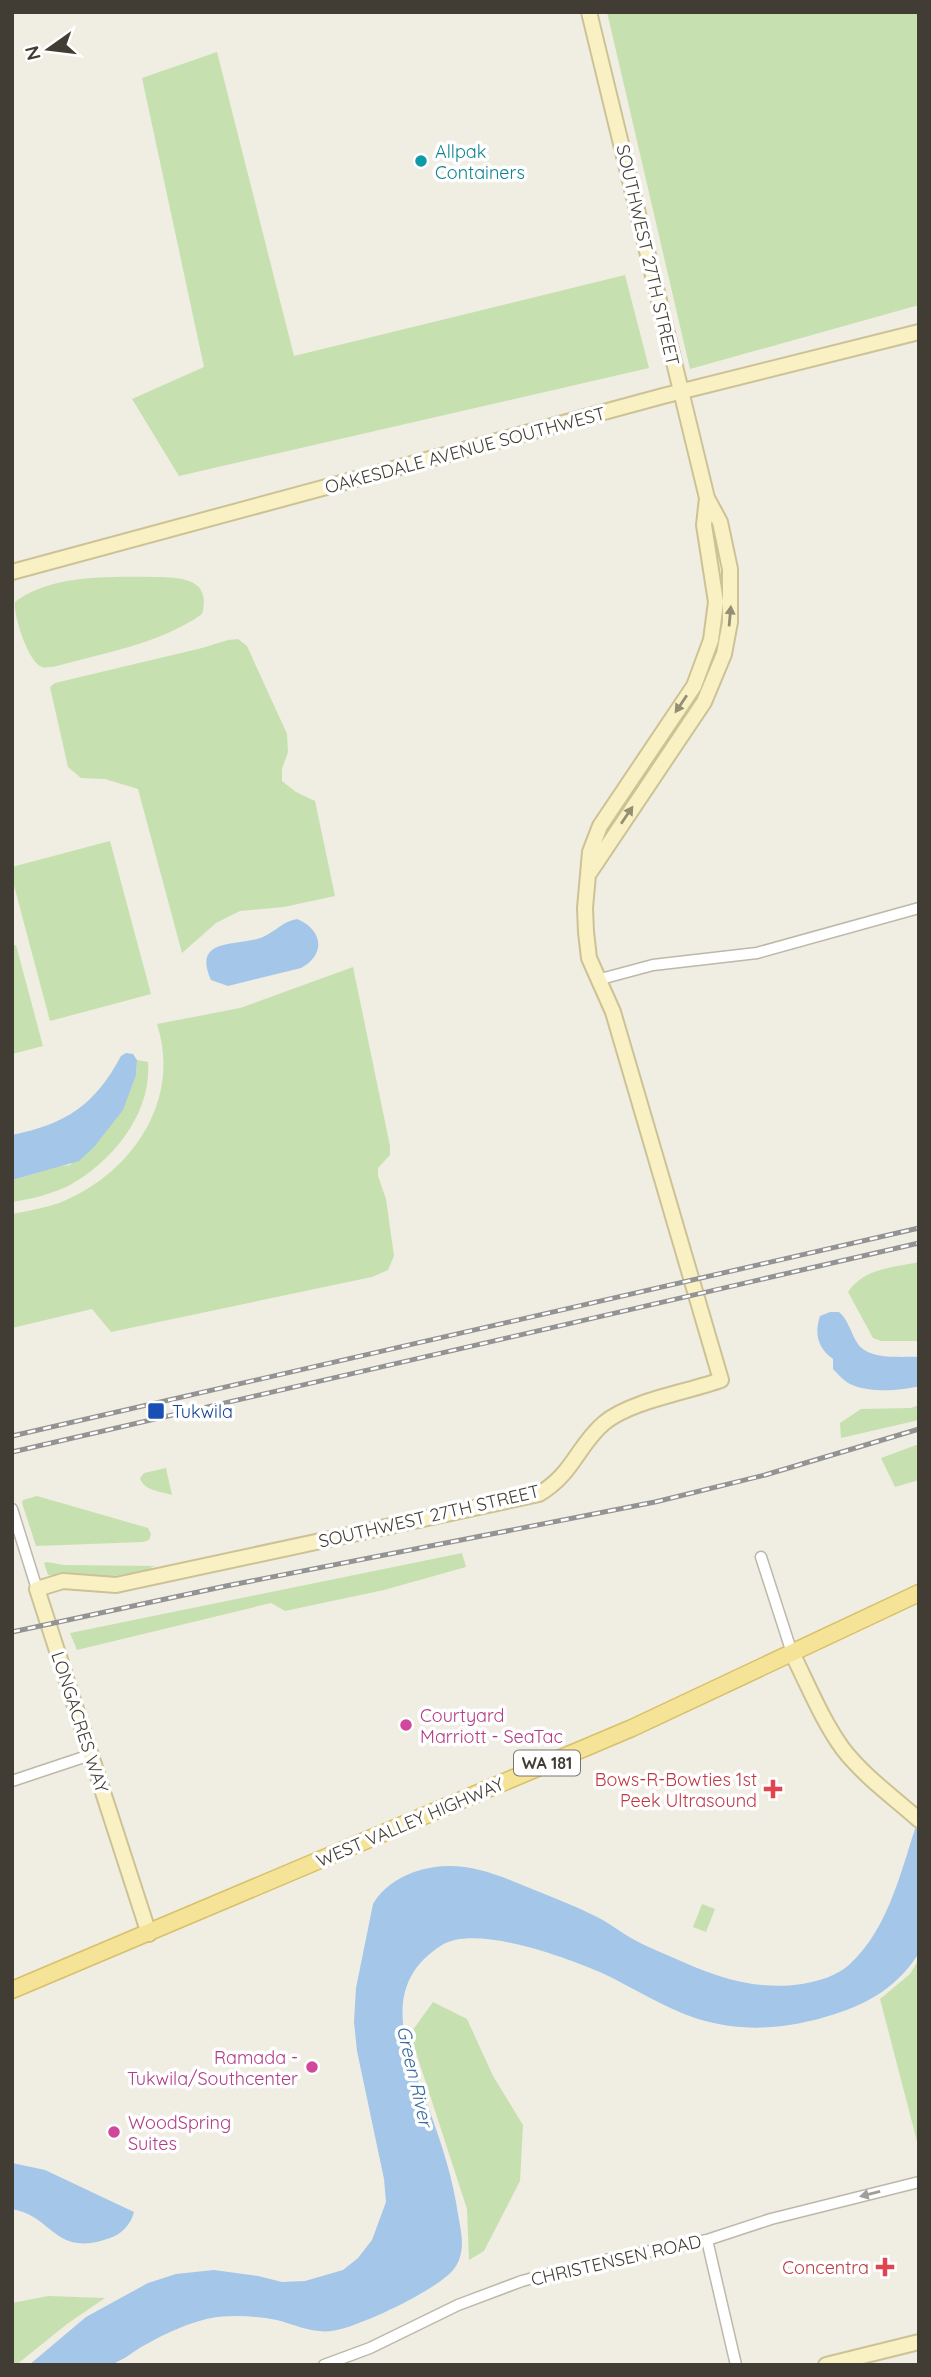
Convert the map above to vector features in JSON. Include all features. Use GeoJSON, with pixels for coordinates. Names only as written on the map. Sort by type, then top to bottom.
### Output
{"type":"FeatureCollection","features":[{"type":"Feature","properties":{"kind":"main road","name":"WEST VALLEY HIGHWAY"},"geometry":{"type":"LineString","coordinates":[[12,1990],[632,1728],[919,1593]]}},
{"type":"Feature","properties":{"kind":"street","name":"SOUTHWEST 27TH STREET"},"geometry":{"type":"LineString","coordinates":[[37,1589],[63,1581],[116,1585],[528,1497],[548,1489],[566,1473],[598,1429],[622,1411],[721,1380],[613,1012],[589,958],[586,932],[585,908],[590,873],[704,702],[721,661],[730,622],[730,569],[720,522],[707,498],[590,12]]}},
{"type":"Feature","properties":{"kind":"street","name":"OAKESDALE AVENUE SOUTHWEST"},"geometry":{"type":"LineString","coordinates":[[12,572],[680,392],[919,332]]}},
{"type":"Feature","properties":{"kind":"street"},"geometry":{"type":"LineString","coordinates":[[597,980],[653,965],[757,953],[919,908]]}},
{"type":"Feature","properties":{"kind":"street","name":"LONGACRES WAY"},"geometry":{"type":"LineString","coordinates":[[12,1509],[149,1934]]}},
{"type":"Feature","properties":{"kind":"street"},"geometry":{"type":"LineString","coordinates":[[761,1557],[792,1653],[831,1731],[845,1751],[919,1820]]}},
{"type":"Feature","properties":{"kind":"street"},"geometry":{"type":"LineString","coordinates":[[12,1781],[90,1755]]}},
{"type":"Feature","properties":{"kind":"street","name":"CHRISTENSEN ROAD"},"geometry":{"type":"LineString","coordinates":[[324,2365],[370,2348],[458,2305],[522,2281],[590,2263],[707,2240],[771,2219],[919,2182]]}},
{"type":"Feature","properties":{"kind":"street"},"geometry":{"type":"LineString","coordinates":[[707,2240],[736,2365]]}},
{"type":"Feature","properties":{"kind":"street"},"geometry":{"type":"LineString","coordinates":[[826,2365],[919,2342]]}},
{"type":"Feature","properties":{"kind":"green space"},"geometry":{"type":"Polygon","coordinates":[[[607,12],[919,12],[919,305],[690,369],[607,12]]]}},
{"type":"Feature","properties":{"kind":"green space"},"geometry":{"type":"Polygon","coordinates":[[[217,52],[294,356],[625,275],[649,368],[179,476],[132,399],[204,367],[142,78],[217,52]]]}},
{"type":"Feature","properties":{"kind":"green space"},"geometry":{"type":"Polygon","coordinates":[[[105,577],[187,580],[200,588],[204,603],[202,614],[150,640],[53,667],[42,667],[32,657],[19,627],[15,602],[47,586],[66,581],[105,577]]]}},
{"type":"Feature","properties":{"kind":"green space"},"geometry":{"type":"Polygon","coordinates":[[[238,639],[247,646],[287,734],[288,752],[282,769],[282,781],[296,792],[315,801],[335,896],[284,907],[240,911],[216,923],[182,953],[138,789],[105,779],[81,778],[68,767],[50,687],[55,683],[238,639]]]}},
{"type":"Feature","properties":{"kind":"green space"},"geometry":{"type":"Polygon","coordinates":[[[110,841],[151,994],[50,1021],[12,878],[12,867],[110,841]]]}},
{"type":"Feature","properties":{"kind":"green space"},"geometry":{"type":"Polygon","coordinates":[[[16,945],[43,1046],[12,1054],[12,946],[16,945]]]}},
{"type":"Feature","properties":{"kind":"green space"},"geometry":{"type":"Polygon","coordinates":[[[353,967],[390,1146],[390,1155],[378,1168],[386,1199],[394,1256],[388,1270],[372,1277],[111,1332],[92,1309],[12,1328],[12,1214],[59,1203],[85,1190],[108,1174],[128,1154],[144,1132],[156,1107],[162,1081],[163,1053],[157,1024],[240,1008],[353,967]]]}},
{"type":"Feature","properties":{"kind":"green space"},"geometry":{"type":"Polygon","coordinates":[[[137,1060],[148,1062],[144,1099],[127,1134],[115,1149],[86,1175],[70,1185],[42,1196],[12,1202],[12,1180],[70,1165],[136,1075],[137,1060]]]}},
{"type":"Feature","properties":{"kind":"green space"},"geometry":{"type":"Polygon","coordinates":[[[919,1262],[919,1341],[881,1341],[873,1338],[848,1292],[870,1274],[919,1262]]]}},
{"type":"Feature","properties":{"kind":"green space"},"geometry":{"type":"Polygon","coordinates":[[[919,1405],[919,1420],[841,1438],[840,1423],[861,1409],[911,1408],[919,1405]]]}},
{"type":"Feature","properties":{"kind":"green space"},"geometry":{"type":"Polygon","coordinates":[[[919,1444],[919,1480],[895,1487],[881,1458],[919,1444]]]}},
{"type":"Feature","properties":{"kind":"green space"},"geometry":{"type":"Polygon","coordinates":[[[166,1468],[172,1495],[145,1486],[140,1478],[144,1473],[166,1468]]]}},
{"type":"Feature","properties":{"kind":"green space"},"geometry":{"type":"Polygon","coordinates":[[[37,1496],[148,1528],[151,1534],[149,1540],[36,1546],[22,1503],[23,1500],[37,1496]]]}},
{"type":"Feature","properties":{"kind":"green space"},"geometry":{"type":"Polygon","coordinates":[[[462,1553],[466,1567],[384,1590],[285,1611],[271,1603],[77,1650],[70,1633],[462,1553]]]}},
{"type":"Feature","properties":{"kind":"green space"},"geometry":{"type":"Polygon","coordinates":[[[44,1563],[64,1565],[157,1566],[151,1567],[153,1570],[100,1578],[48,1575],[44,1563]]]}},
{"type":"Feature","properties":{"kind":"green space"},"geometry":{"type":"Polygon","coordinates":[[[702,1904],[715,1909],[706,1932],[693,1927],[702,1904]]]}},
{"type":"Feature","properties":{"kind":"green space"},"geometry":{"type":"Polygon","coordinates":[[[919,1959],[919,2149],[880,1999],[910,1974],[919,1959]]]}},
{"type":"Feature","properties":{"kind":"green space"},"geometry":{"type":"Polygon","coordinates":[[[433,2002],[467,2019],[493,2076],[523,2125],[520,2181],[484,2251],[469,2260],[467,2209],[410,2034],[433,2002]]]}},
{"type":"Feature","properties":{"kind":"green space"},"geometry":{"type":"Polygon","coordinates":[[[48,2296],[105,2298],[16,2365],[12,2365],[12,2303],[48,2296]]]}},
{"type":"Feature","properties":{"kind":"water"},"geometry":{"type":"Polygon","coordinates":[[[297,919],[312,929],[318,942],[315,956],[301,968],[228,986],[211,980],[207,956],[213,950],[263,937],[297,919]]]}},
{"type":"Feature","properties":{"kind":"water"},"geometry":{"type":"Polygon","coordinates":[[[126,1053],[133,1054],[137,1060],[136,1075],[123,1110],[94,1147],[79,1161],[12,1180],[12,1135],[48,1125],[77,1110],[101,1087],[121,1056],[126,1053]]]}},
{"type":"Feature","properties":{"kind":"water"},"geometry":{"type":"Polygon","coordinates":[[[839,1312],[842,1315],[856,1341],[868,1352],[884,1356],[919,1357],[919,1386],[875,1390],[858,1387],[843,1379],[833,1369],[833,1359],[824,1350],[818,1335],[820,1316],[839,1312]]]}},
{"type":"Feature","properties":{"kind":"water","name":"Green River"},"geometry":{"type":"Polygon","coordinates":[[[919,1817],[919,1953],[902,1974],[883,1991],[848,2010],[818,2019],[784,2026],[749,2028],[698,2019],[587,1967],[522,1945],[499,1941],[477,1938],[457,1940],[442,1945],[421,1962],[409,1981],[403,2001],[403,2023],[414,2068],[450,2175],[462,2240],[456,2266],[421,2294],[368,2320],[333,2331],[309,2329],[262,2318],[217,2317],[170,2332],[109,2365],[29,2365],[86,2317],[148,2283],[176,2274],[214,2270],[282,2282],[305,2281],[343,2270],[358,2258],[372,2240],[386,2202],[384,2179],[357,2051],[354,2022],[356,1988],[373,1904],[386,1888],[396,1881],[429,1868],[472,1868],[513,1881],[578,1908],[642,1944],[705,1971],[752,1984],[802,1984],[839,1972],[864,1949],[893,1895],[919,1817]]]}},
{"type":"Feature","properties":{"kind":"water"},"geometry":{"type":"Polygon","coordinates":[[[12,2163],[45,2170],[134,2212],[131,2221],[122,2231],[110,2238],[91,2243],[66,2240],[26,2213],[12,2209],[12,2163]]]}},
{"type":"Feature","properties":{"kind":"railway"},"geometry":{"type":"LineString","coordinates":[[12,1436],[919,1228]]}},
{"type":"Feature","properties":{"kind":"railway"},"geometry":{"type":"LineString","coordinates":[[12,1452],[919,1243]]}},
{"type":"Feature","properties":{"kind":"railway"},"geometry":{"type":"LineString","coordinates":[[12,1632],[226,1586],[655,1502],[765,1475],[919,1429]]}},
{"type":"Feature","properties":{"kind":"place","name":"Allpak Containers"},"geometry":{"type":"Point","coordinates":[421,161]}},
{"type":"Feature","properties":{"kind":"place","name":"Tukwila"},"geometry":{"type":"Point","coordinates":[156,1411]}},
{"type":"Feature","properties":{"kind":"place","name":"Courtyard Marriott - SeaTac"},"geometry":{"type":"Point","coordinates":[406,1725]}},
{"type":"Feature","properties":{"kind":"place","name":"Bows-R-Bowties 1st Peek Ultrasound"},"geometry":{"type":"Point","coordinates":[773,1789]}},
{"type":"Feature","properties":{"kind":"place","name":"Ramada - Tukwila/Southcenter"},"geometry":{"type":"Point","coordinates":[312,2067]}},
{"type":"Feature","properties":{"kind":"place","name":"WoodSpring Suites"},"geometry":{"type":"Point","coordinates":[114,2132]}},
{"type":"Feature","properties":{"kind":"place","name":"Concentra"},"geometry":{"type":"Point","coordinates":[885,2267]}}]}
